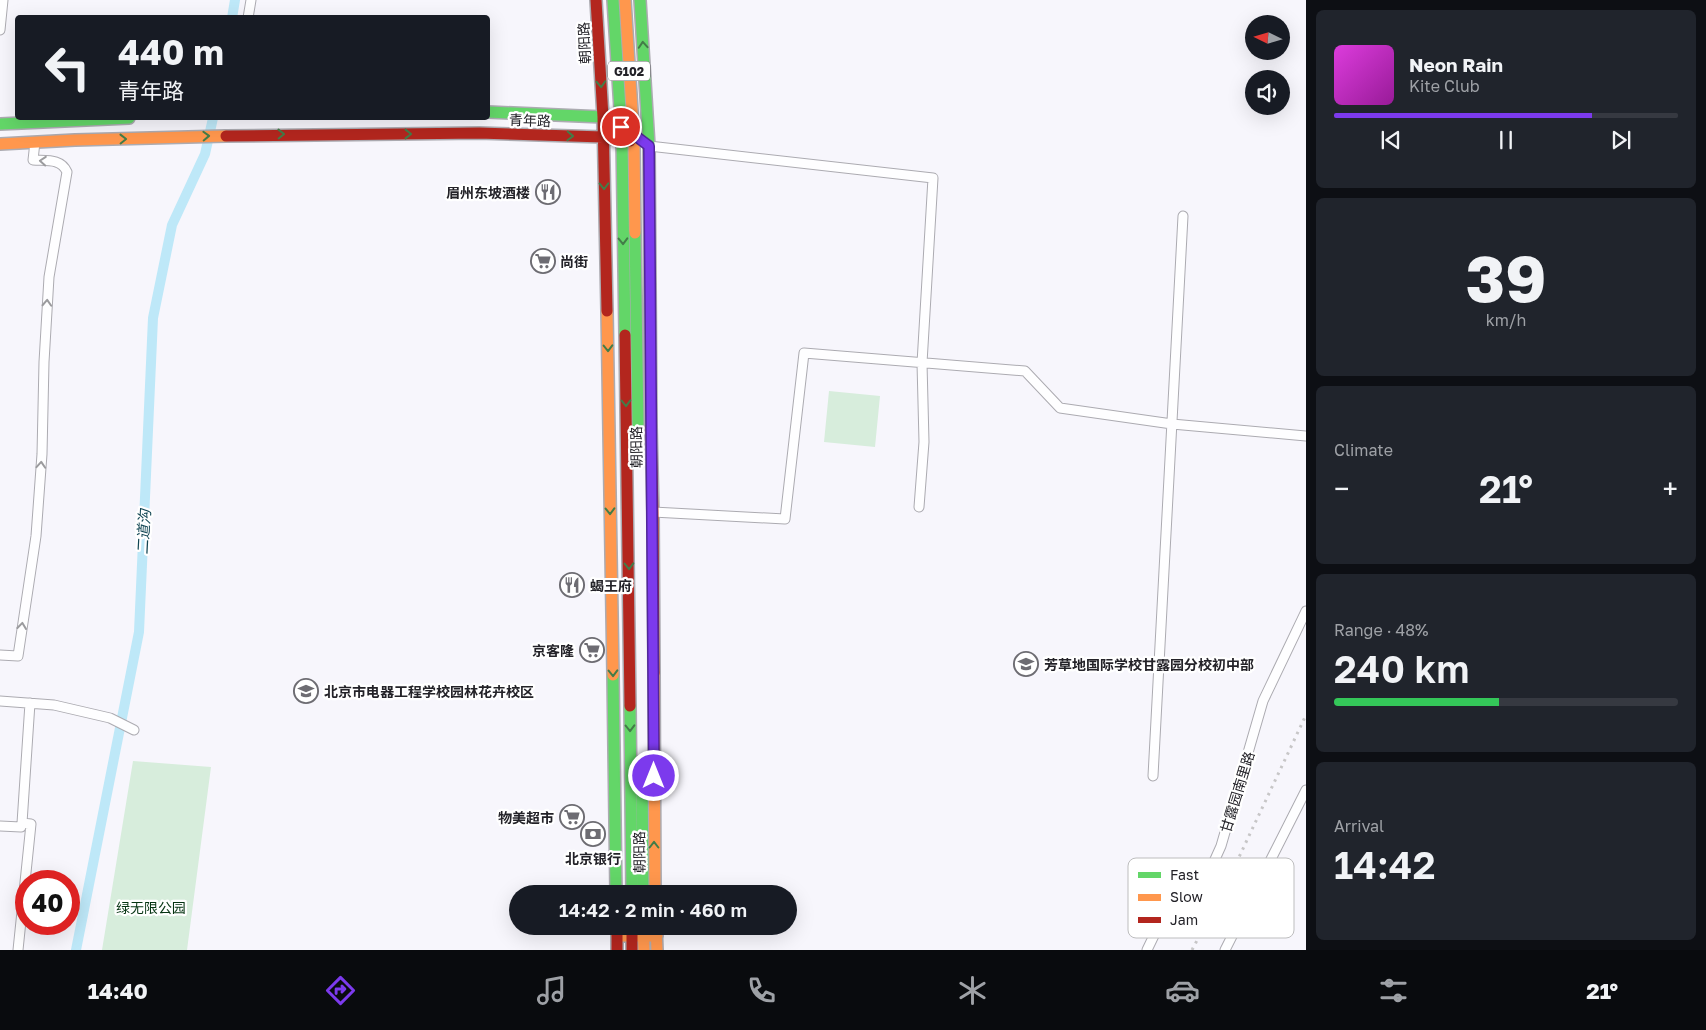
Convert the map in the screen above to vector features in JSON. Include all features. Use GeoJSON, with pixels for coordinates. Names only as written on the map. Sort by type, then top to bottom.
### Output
{"type":"FeatureCollection","features":[{"type":"Feature","properties":{"kind":"main road","name":"朝阳路"},"geometry":{"type":"LineString","coordinates":[[596,0],[603,118],[609,378],[616,885]]}},
{"type":"Feature","properties":{"kind":"main road","name":"朝阳路"},"geometry":{"type":"LineString","coordinates":[[613,0],[622,140],[632,885]]}},
{"type":"Feature","properties":{"kind":"main road","name":"朝阳路"},"geometry":{"type":"LineString","coordinates":[[625,0],[634,138],[643,885]]}},
{"type":"Feature","properties":{"kind":"main road","name":"朝阳路"},"geometry":{"type":"LineString","coordinates":[[640,0],[649,146],[655,885]]}},
{"type":"Feature","properties":{"kind":"main road","name":"青年路"},"geometry":{"type":"LineString","coordinates":[[490,112],[603,118],[621,127],[634,138],[649,146]]}},
{"type":"Feature","properties":{"kind":"main road"},"geometry":{"type":"LineString","coordinates":[[0,124],[86,120]]}},
{"type":"Feature","properties":{"kind":"main road","name":"青年路"},"geometry":{"type":"LineString","coordinates":[[0,144],[179,137],[479,133],[603,137],[622,140],[634,138]]}},
{"type":"Feature","properties":{"kind":"main road"},"geometry":{"type":"LineString","coordinates":[[617,935],[617,950]]}},
{"type":"Feature","properties":{"kind":"main road"},"geometry":{"type":"LineString","coordinates":[[632,950],[637,935]]}},
{"type":"Feature","properties":{"kind":"main road"},"geometry":{"type":"LineString","coordinates":[[639,935],[644,950]]}},
{"type":"Feature","properties":{"kind":"main road"},"geometry":{"type":"LineString","coordinates":[[657,935],[657,950]]}},
{"type":"Feature","properties":{"kind":"street"},"geometry":{"type":"LineString","coordinates":[[0,30],[3,0]]}},
{"type":"Feature","properties":{"kind":"street"},"geometry":{"type":"LineString","coordinates":[[249,15],[252,0]]}},
{"type":"Feature","properties":{"kind":"street"},"geometry":{"type":"LineString","coordinates":[[0,654],[18,656],[36,536],[42,454],[44,362],[49,277],[67,181],[65,165],[60,162],[33,160],[35,142]]}},
{"type":"Feature","properties":{"kind":"street"},"geometry":{"type":"LineString","coordinates":[[649,146],[933,178],[922,363],[924,442],[919,507]]}},
{"type":"Feature","properties":{"kind":"street"},"geometry":{"type":"LineString","coordinates":[[1153,776],[1184,216]]}},
{"type":"Feature","properties":{"kind":"street"},"geometry":{"type":"LineString","coordinates":[[653,512],[784,519],[804,353],[1025,372],[1060,408],[1172,424],[1306,436]]}},
{"type":"Feature","properties":{"kind":"street","name":"甘露园南里路"},"geometry":{"type":"LineString","coordinates":[[1215,858],[1263,701],[1306,611]]}},
{"type":"Feature","properties":{"kind":"street"},"geometry":{"type":"LineString","coordinates":[[0,701],[54,705],[110,718],[134,730]]}},
{"type":"Feature","properties":{"kind":"street"},"geometry":{"type":"LineString","coordinates":[[0,826],[21,827],[22,823],[30,704]]}},
{"type":"Feature","properties":{"kind":"street"},"geometry":{"type":"LineString","coordinates":[[1272,858],[1306,790]]}},
{"type":"Feature","properties":{"kind":"street"},"geometry":{"type":"LineString","coordinates":[[18,950],[31,824],[22,823]]}},
{"type":"Feature","properties":{"kind":"street","name":"甘露园南里路"},"geometry":{"type":"LineString","coordinates":[[1147,950],[1153,938]]}},
{"type":"Feature","properties":{"kind":"street"},"geometry":{"type":"LineString","coordinates":[[1225,950],[1231,938]]}},
{"type":"Feature","properties":{"kind":"green space"},"geometry":{"type":"Polygon","coordinates":[[[829,391],[880,396],[875,447],[824,442],[829,391]]]}},
{"type":"Feature","properties":{"kind":"green space","name":"绿无限公园"},"geometry":{"type":"Polygon","coordinates":[[[133,761],[211,767],[187,950],[102,950],[133,761]]]}},
{"type":"Feature","properties":{"kind":"waterway","name":"二道沟"},"geometry":{"type":"LineString","coordinates":[[232,15],[235,0]]}},
{"type":"Feature","properties":{"kind":"waterway","name":"二道沟"},"geometry":{"type":"LineString","coordinates":[[76,950],[139,632],[153,318],[172,225],[205,154],[213,120]]}},
{"type":"Feature","properties":{"kind":"railway"},"geometry":{"type":"LineString","coordinates":[[1239,858],[1306,715]]}},
{"type":"Feature","properties":{"kind":"railway"},"geometry":{"type":"LineString","coordinates":[[1192,950],[1198,938]]}},
{"type":"Feature","properties":{"kind":"traffic: fast"},"geometry":{"type":"LineString","coordinates":[[613,0],[622,140],[625,335]]}},
{"type":"Feature","properties":{"kind":"traffic: fast"},"geometry":{"type":"LineString","coordinates":[[640,0],[649,146],[651,427]]}},
{"type":"Feature","properties":{"kind":"traffic: fast"},"geometry":{"type":"LineString","coordinates":[[490,112],[603,117],[609,121]]}},
{"type":"Feature","properties":{"kind":"traffic: fast"},"geometry":{"type":"LineString","coordinates":[[0,124],[86,120]]}},
{"type":"Feature","properties":{"kind":"traffic: fast"},"geometry":{"type":"LineString","coordinates":[[635,233],[638,424]]}},
{"type":"Feature","properties":{"kind":"traffic: fast"},"geometry":{"type":"LineString","coordinates":[[613,675],[616,885]]}},
{"type":"Feature","properties":{"kind":"traffic: fast"},"geometry":{"type":"LineString","coordinates":[[630,706],[632,885]]}},
{"type":"Feature","properties":{"kind":"traffic: fast"},"geometry":{"type":"LineString","coordinates":[[642,761],[643,885]]}},
{"type":"Feature","properties":{"kind":"traffic: slow"},"geometry":{"type":"LineString","coordinates":[[625,0],[634,142],[635,233]]}},
{"type":"Feature","properties":{"kind":"traffic: slow"},"geometry":{"type":"LineString","coordinates":[[0,144],[226,136]]}},
{"type":"Feature","properties":{"kind":"traffic: slow"},"geometry":{"type":"LineString","coordinates":[[607,311],[613,675]]}},
{"type":"Feature","properties":{"kind":"traffic: slow"},"geometry":{"type":"LineString","coordinates":[[654,673],[655,885]]}},
{"type":"Feature","properties":{"kind":"traffic: slow"},"geometry":{"type":"LineString","coordinates":[[643,935],[644,950]]}},
{"type":"Feature","properties":{"kind":"traffic: slow"},"geometry":{"type":"LineString","coordinates":[[656,935],[657,950]]}},
{"type":"Feature","properties":{"kind":"traffic: slow"},"geometry":{"type":"LineString","coordinates":[[617,936],[657,936]]}},
{"type":"Feature","properties":{"kind":"traffic: jam"},"geometry":{"type":"LineString","coordinates":[[596,0],[603,117],[607,311]]}},
{"type":"Feature","properties":{"kind":"traffic: jam"},"geometry":{"type":"LineString","coordinates":[[226,136],[479,133],[603,137],[630,141]]}},
{"type":"Feature","properties":{"kind":"traffic: jam"},"geometry":{"type":"LineString","coordinates":[[625,335],[630,706]]}},
{"type":"Feature","properties":{"kind":"traffic: jam"},"geometry":{"type":"LineString","coordinates":[[651,427],[654,673]]}},
{"type":"Feature","properties":{"kind":"traffic: jam"},"geometry":{"type":"LineString","coordinates":[[617,935],[617,950]]}},
{"type":"Feature","properties":{"kind":"traffic: jam"},"geometry":{"type":"LineString","coordinates":[[632,935],[632,950]]}},
{"type":"Feature","properties":{"kind":"place","name":"眉州东坡酒楼"},"geometry":{"type":"Point","coordinates":[548,192]}},
{"type":"Feature","properties":{"kind":"place","name":"尚街"},"geometry":{"type":"Point","coordinates":[543,261]}},
{"type":"Feature","properties":{"kind":"place","name":"蝎王府"},"geometry":{"type":"Point","coordinates":[572,585]}},
{"type":"Feature","properties":{"kind":"place","name":"京客隆"},"geometry":{"type":"Point","coordinates":[592,650]}},
{"type":"Feature","properties":{"kind":"place","name":"芳草地国际学校甘露园分校初中部"},"geometry":{"type":"Point","coordinates":[1026,664]}},
{"type":"Feature","properties":{"kind":"place","name":"北京市电器工程学校园林花卉校区"},"geometry":{"type":"Point","coordinates":[306,691]}},
{"type":"Feature","properties":{"kind":"place","name":"物美超市"},"geometry":{"type":"Point","coordinates":[572,817]}},
{"type":"Feature","properties":{"kind":"place","name":"北京银行"},"geometry":{"type":"Point","coordinates":[593,834]}},
{"type":"Feature","properties":{"kind":"route"},"geometry":{"type":"LineString","coordinates":[[621,127],[649,146],[654,776]]}}]}
